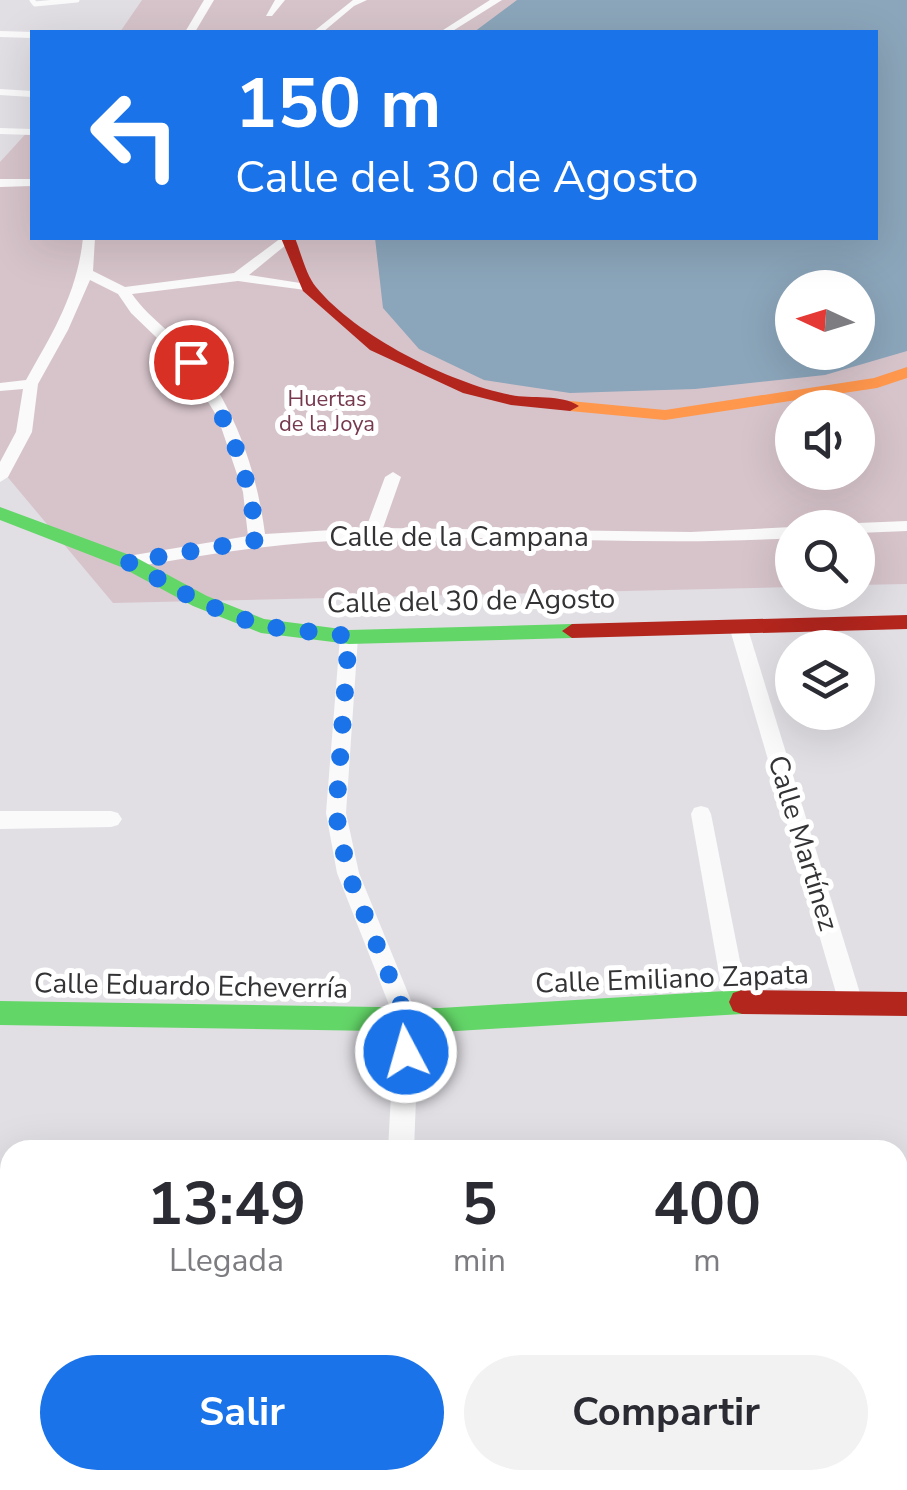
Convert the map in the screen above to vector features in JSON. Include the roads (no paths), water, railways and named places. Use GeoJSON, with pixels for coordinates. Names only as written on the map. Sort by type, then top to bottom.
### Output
{"type":"FeatureCollection","features":[{"type":"Feature","properties":{"kind":"street"},"geometry":{"type":"LineString","coordinates":[[191,30],[208,0]]}},
{"type":"Feature","properties":{"kind":"street"},"geometry":{"type":"LineString","coordinates":[[269,14],[280,0]]}},
{"type":"Feature","properties":{"kind":"street"},"geometry":{"type":"LineString","coordinates":[[320,30],[351,4],[362,0]]}},
{"type":"Feature","properties":{"kind":"street"},"geometry":{"type":"LineString","coordinates":[[448,30],[496,0]]}},
{"type":"Feature","properties":{"kind":"street"},"geometry":{"type":"LineString","coordinates":[[0,34],[30,34]]}},
{"type":"Feature","properties":{"kind":"street"},"geometry":{"type":"LineString","coordinates":[[0,92],[30,94]]}},
{"type":"Feature","properties":{"kind":"street"},"geometry":{"type":"LineString","coordinates":[[0,131],[30,132]]}},
{"type":"Feature","properties":{"kind":"street"},"geometry":{"type":"LineString","coordinates":[[0,183],[30,183]]}},
{"type":"Feature","properties":{"kind":"street"},"geometry":{"type":"LineString","coordinates":[[0,477],[24,432],[30,384],[61,330],[86,273],[89,240]]}},
{"type":"Feature","properties":{"kind":"street"},"geometry":{"type":"LineString","coordinates":[[238,277],[286,240]]}},
{"type":"Feature","properties":{"kind":"street"},"geometry":{"type":"LineString","coordinates":[[287,240],[308,288],[376,347],[469,389],[511,400],[665,415],[877,383],[907,372]]}},
{"type":"Feature","properties":{"kind":"street"},"geometry":{"type":"LineString","coordinates":[[86,273],[123,291],[136,310],[191,362],[226,418],[251,492],[257,540]]}},
{"type":"Feature","properties":{"kind":"street"},"geometry":{"type":"LineString","coordinates":[[123,291],[238,277],[308,288]]}},
{"type":"Feature","properties":{"kind":"street"},"geometry":{"type":"LineString","coordinates":[[0,387],[30,384]]}},
{"type":"Feature","properties":{"kind":"street"},"geometry":{"type":"LineString","coordinates":[[373,533],[394,476]]}},
{"type":"Feature","properties":{"kind":"street","name":"Calle del 30 de Agosto"},"geometry":{"type":"LineString","coordinates":[[1,516],[128,562],[200,602],[261,626],[349,636],[907,622]]}},
{"type":"Feature","properties":{"kind":"street"},"geometry":{"type":"LineString","coordinates":[[875,527],[907,526]]}},
{"type":"Feature","properties":{"kind":"street","name":"Calle de la Campana"},"geometry":{"type":"LineString","coordinates":[[128,562],[257,540],[373,533],[617,538],[775,533]]}},
{"type":"Feature","properties":{"kind":"street","name":"Calle Martínez"},"geometry":{"type":"LineString","coordinates":[[738,626],[850,1003]]}},
{"type":"Feature","properties":{"kind":"street"},"geometry":{"type":"LineString","coordinates":[[349,636],[336,814],[348,873],[407,1020],[401,1140]]}},
{"type":"Feature","properties":{"kind":"street"},"geometry":{"type":"LineString","coordinates":[[701,814],[736,1002]]}},
{"type":"Feature","properties":{"kind":"street"},"geometry":{"type":"LineString","coordinates":[[0,820],[112,819]]}},
{"type":"Feature","properties":{"kind":"street","name":"Calle Emiliano Zapata"},"geometry":{"type":"LineString","coordinates":[[440,1020],[736,1002],[907,1004]]}},
{"type":"Feature","properties":{"kind":"street","name":"Calle Eduardo Echeverría"},"geometry":{"type":"LineString","coordinates":[[0,1013],[440,1020]]}},
{"type":"Feature","properties":{"kind":"lane"},"geometry":{"type":"LineString","coordinates":[[32,0],[35,4],[77,0]]}},
{"type":"Feature","properties":{"kind":"water"},"geometry":{"type":"Polygon","coordinates":[[[517,0],[907,0],[907,351],[875,360],[875,270],[775,270],[775,370],[842,370],[825,375],[695,389],[570,393],[484,380],[419,349],[383,308],[375,240],[878,240],[878,30],[477,30],[517,0]]]}},
{"type":"Feature","properties":{"kind":"park label","name":"Huertas de la Joya"},"geometry":{"type":"Point","coordinates":[327,412]}}]}
